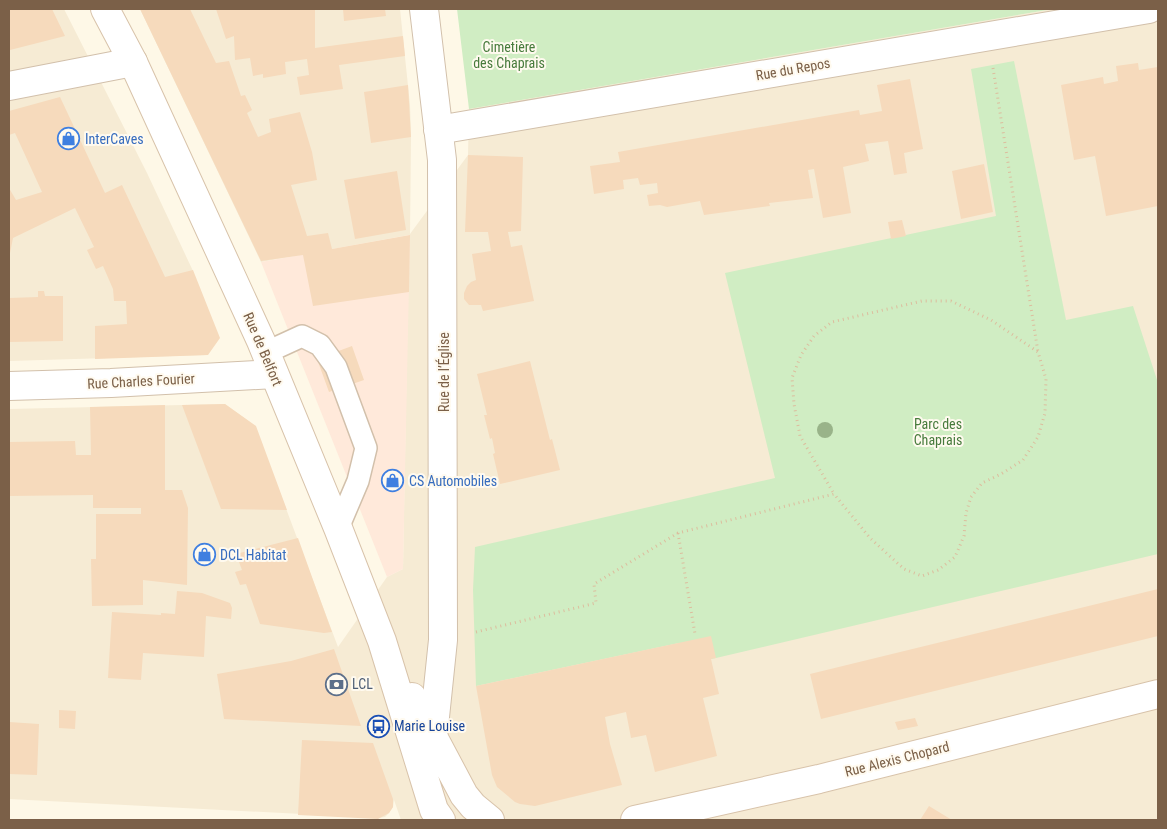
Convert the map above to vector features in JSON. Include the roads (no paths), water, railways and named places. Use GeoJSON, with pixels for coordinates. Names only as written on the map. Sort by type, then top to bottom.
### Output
{"type":"FeatureCollection","features":[{"type":"Feature","properties":{"kind":"street","name":"Rue de Belfort"},"geometry":{"type":"LineString","coordinates":[[105,9],[133,62],[270,364],[338,528],[382,641],[434,810],[441,820]]}},
{"type":"Feature","properties":{"kind":"street","name":"Rue de l’Église"},"geometry":{"type":"LineString","coordinates":[[424,9],[442,160],[444,297],[443,640],[433,736]]}},
{"type":"Feature","properties":{"kind":"street","name":"Rue du Repos"},"geometry":{"type":"LineString","coordinates":[[438,130],[1149,9]]}},
{"type":"Feature","properties":{"kind":"street"},"geometry":{"type":"LineString","coordinates":[[9,86],[133,62]]}},
{"type":"Feature","properties":{"kind":"street","name":"Rue Charles Fourier"},"geometry":{"type":"LineString","coordinates":[[9,386],[111,383],[270,364]]}},
{"type":"Feature","properties":{"kind":"street","name":"Rue de Belfort"},"geometry":{"type":"LineString","coordinates":[[382,641],[464,795],[473,806],[490,820]]}},
{"type":"Feature","properties":{"kind":"street","name":"Rue Alexis Chopard"},"geometry":{"type":"LineString","coordinates":[[635,820],[819,779],[1158,694]]}},
{"type":"Feature","properties":{"kind":"lane"},"geometry":{"type":"LineString","coordinates":[[270,364],[302,336],[320,345],[336,367],[366,448],[358,481],[338,528]]}},
{"type":"Feature","properties":{"kind":"place","name":"InterCaves"},"geometry":{"type":"Point","coordinates":[69,139]}},
{"type":"Feature","properties":{"kind":"place","name":"CS Automobiles"},"geometry":{"type":"Point","coordinates":[393,481]}},
{"type":"Feature","properties":{"kind":"place","name":"DCL Habitat"},"geometry":{"type":"Point","coordinates":[204,555]}},
{"type":"Feature","properties":{"kind":"place","name":"LCL"},"geometry":{"type":"Point","coordinates":[336,684]}},
{"type":"Feature","properties":{"kind":"place","name":"Marie Louise"},"geometry":{"type":"Point","coordinates":[378,726]}},
{"type":"Feature","properties":{"kind":"park label","name":"Cimetière des Chaprais"},"geometry":{"type":"Point","coordinates":[509,56]}},
{"type":"Feature","properties":{"kind":"park label","name":"Parc des Chaprais"},"geometry":{"type":"Point","coordinates":[938,432]}}]}
